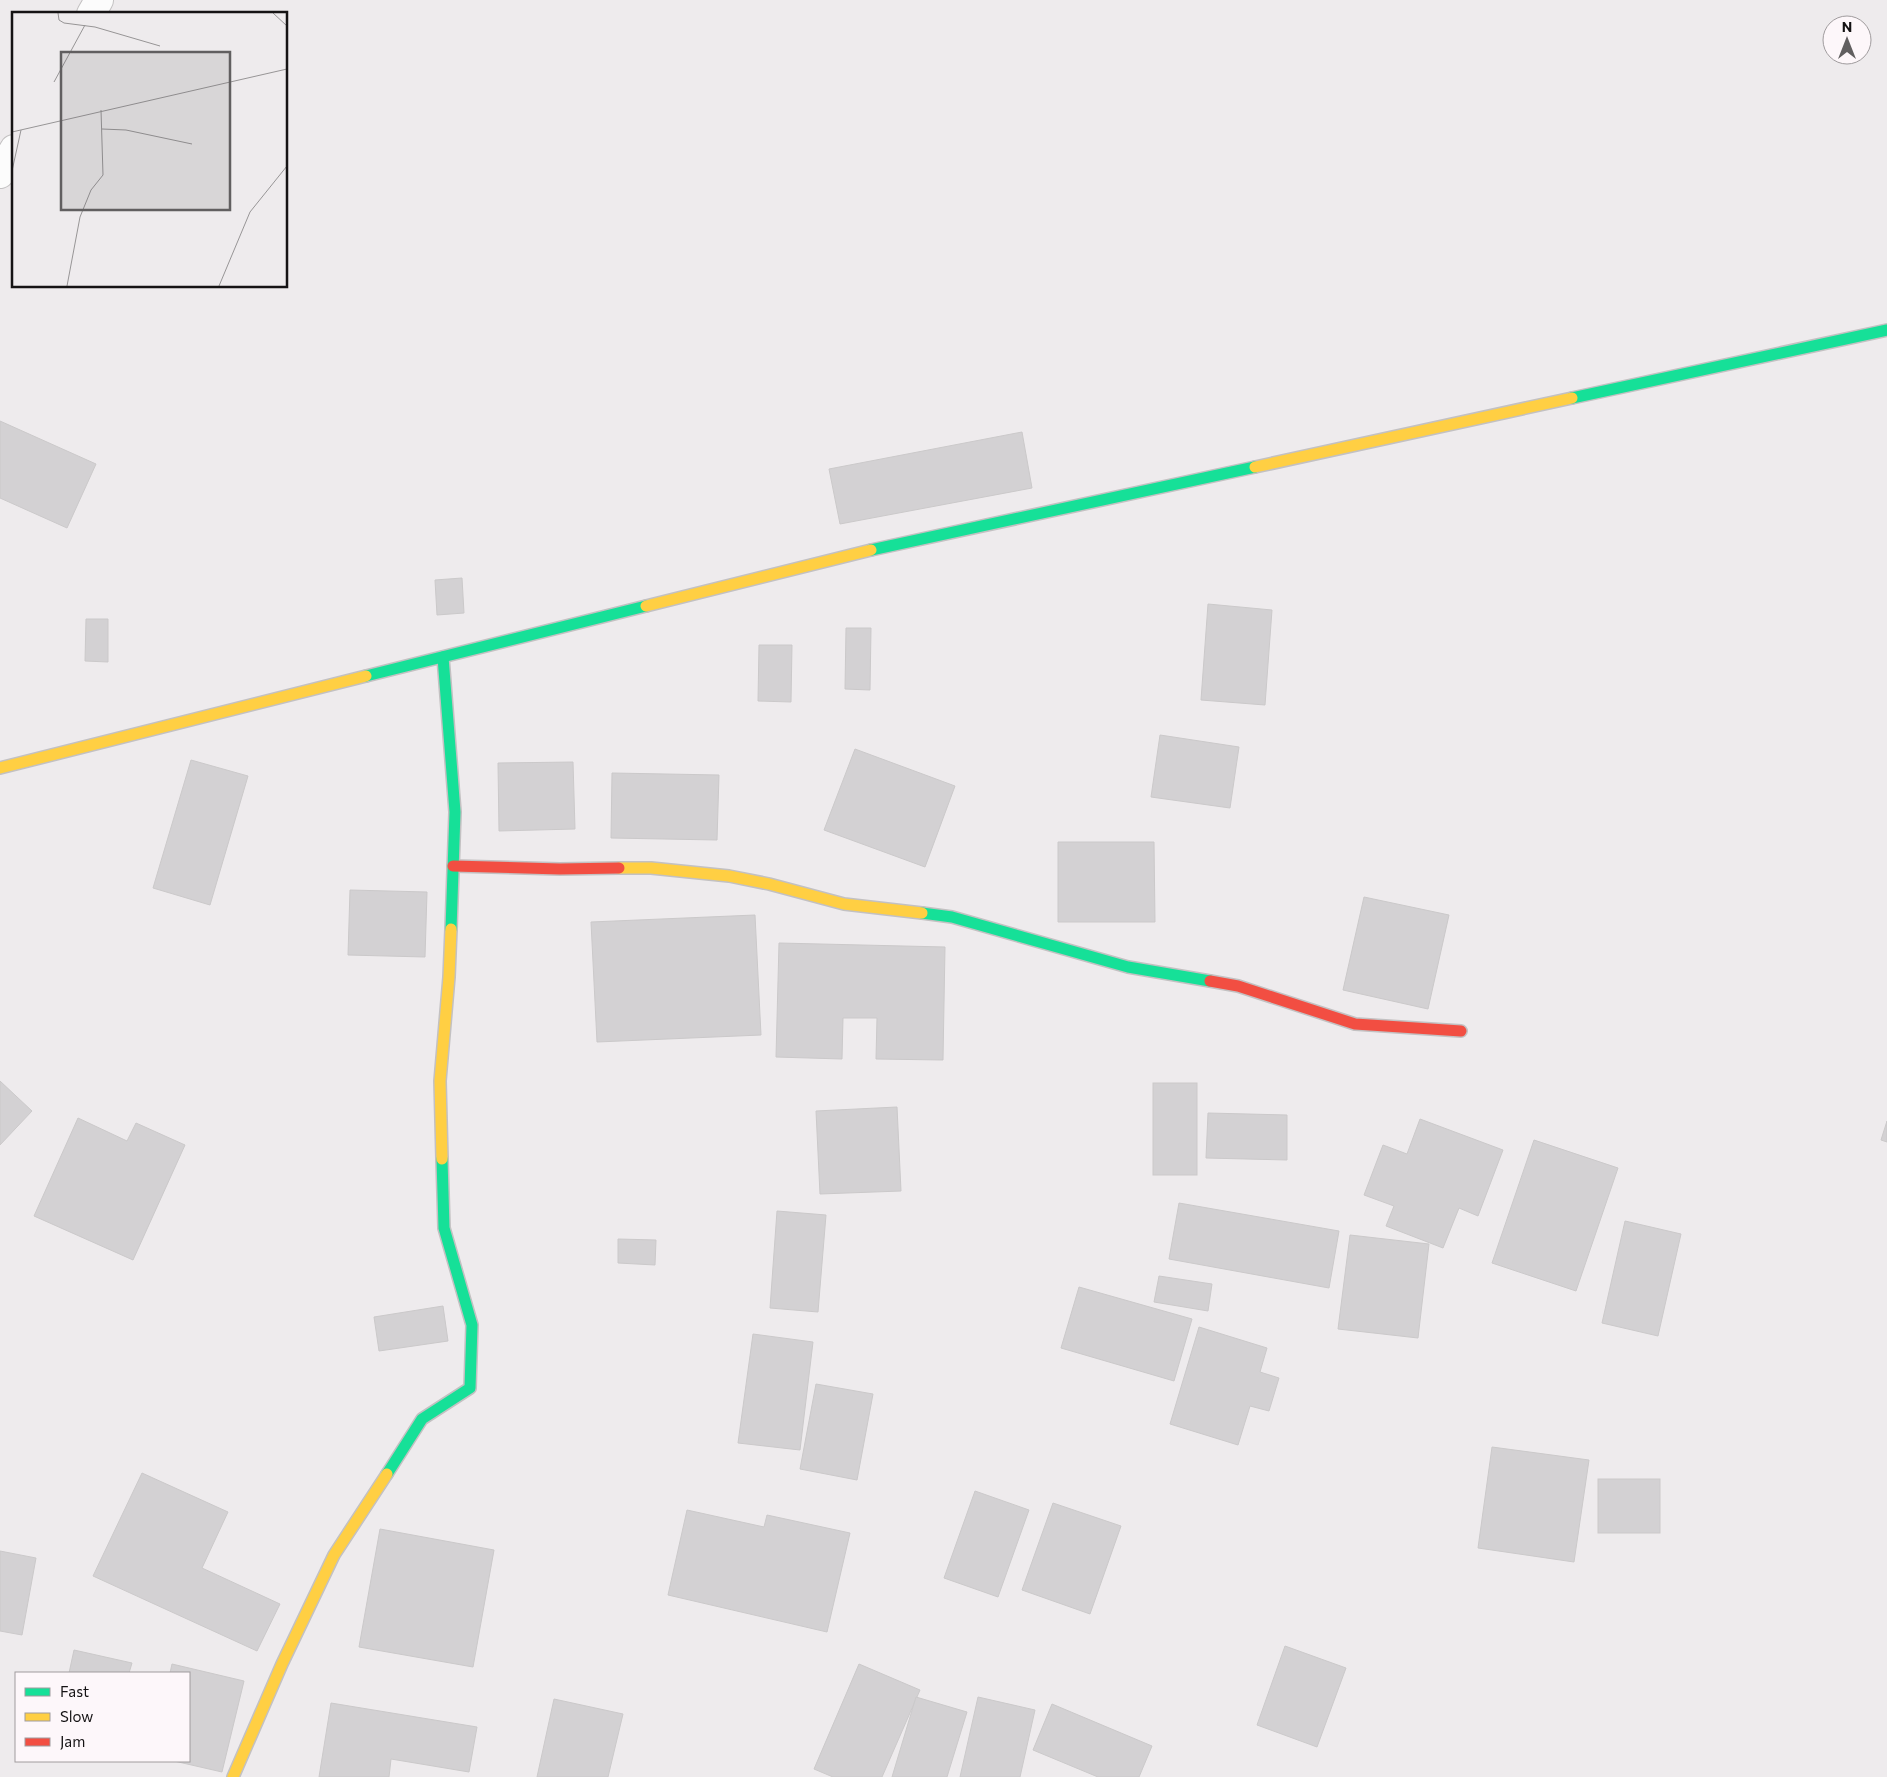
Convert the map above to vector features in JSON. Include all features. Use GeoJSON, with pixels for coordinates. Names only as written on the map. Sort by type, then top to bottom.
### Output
{"type":"FeatureCollection","features":[{"type":"Feature","properties":{"kind":"street"},"geometry":{"type":"LineString","coordinates":[[92,12],[99,0]]}},
{"type":"Feature","properties":{"kind":"street"},"geometry":{"type":"LineString","coordinates":[[0,174],[12,153]]}},
{"type":"Feature","properties":{"kind":"street"},"geometry":{"type":"LineString","coordinates":[[0,768],[835,558],[1887,330]]}},
{"type":"Feature","properties":{"kind":"street"},"geometry":{"type":"LineString","coordinates":[[233,1777],[282,1664],[334,1555],[422,1419],[470,1388],[472,1325],[444,1228],[440,1081],[449,978],[456,812],[442,657]]}},
{"type":"Feature","properties":{"kind":"street"},"geometry":{"type":"LineString","coordinates":[[453,866],[560,869],[651,868],[729,876],[769,884],[844,904],[952,917],[1128,967],[1238,986],[1356,1024],[1461,1031]]}},
{"type":"Feature","properties":{"kind":"building"},"geometry":{"type":"Polygon","coordinates":[[[0,421],[96,464],[67,528],[0,498],[0,421]]]}},
{"type":"Feature","properties":{"kind":"building"},"geometry":{"type":"Polygon","coordinates":[[[1022,432],[1032,488],[840,524],[829,469],[1022,432]]]}},
{"type":"Feature","properties":{"kind":"building"},"geometry":{"type":"Polygon","coordinates":[[[462,578],[464,613],[437,615],[435,580],[462,578]]]}},
{"type":"Feature","properties":{"kind":"building"},"geometry":{"type":"Polygon","coordinates":[[[1208,604],[1272,610],[1265,705],[1201,700],[1208,604]]]}},
{"type":"Feature","properties":{"kind":"building"},"geometry":{"type":"Polygon","coordinates":[[[86,619],[108,619],[108,662],[85,661],[86,619]]]}},
{"type":"Feature","properties":{"kind":"building"},"geometry":{"type":"Polygon","coordinates":[[[846,628],[871,628],[870,690],[845,689],[846,628]]]}},
{"type":"Feature","properties":{"kind":"building"},"geometry":{"type":"Polygon","coordinates":[[[759,645],[792,645],[791,702],[758,701],[759,645]]]}},
{"type":"Feature","properties":{"kind":"building"},"geometry":{"type":"Polygon","coordinates":[[[1160,735],[1239,747],[1230,808],[1151,797],[1160,735]]]}},
{"type":"Feature","properties":{"kind":"building"},"geometry":{"type":"Polygon","coordinates":[[[855,749],[955,786],[925,867],[824,830],[855,749]]]}},
{"type":"Feature","properties":{"kind":"building"},"geometry":{"type":"Polygon","coordinates":[[[191,760],[248,776],[210,905],[153,888],[191,760]]]}},
{"type":"Feature","properties":{"kind":"building"},"geometry":{"type":"Polygon","coordinates":[[[573,762],[575,829],[499,831],[498,763],[573,762]]]}},
{"type":"Feature","properties":{"kind":"building"},"geometry":{"type":"Polygon","coordinates":[[[612,773],[719,775],[717,840],[611,838],[612,773]]]}},
{"type":"Feature","properties":{"kind":"building"},"geometry":{"type":"Polygon","coordinates":[[[1058,842],[1154,842],[1155,922],[1058,922],[1058,842]]]}},
{"type":"Feature","properties":{"kind":"building"},"geometry":{"type":"Polygon","coordinates":[[[350,890],[427,892],[425,957],[348,955],[350,890]]]}},
{"type":"Feature","properties":{"kind":"building"},"geometry":{"type":"Polygon","coordinates":[[[1364,897],[1449,915],[1428,1009],[1343,990],[1364,897]]]}},
{"type":"Feature","properties":{"kind":"building"},"geometry":{"type":"Polygon","coordinates":[[[755,915],[761,1035],[597,1042],[591,922],[755,915]]]}},
{"type":"Feature","properties":{"kind":"building"},"geometry":{"type":"Polygon","coordinates":[[[779,943],[945,947],[943,1060],[876,1059],[877,1018],[843,1018],[842,1059],[776,1057],[779,943]]]}},
{"type":"Feature","properties":{"kind":"building"},"geometry":{"type":"Polygon","coordinates":[[[0,1081],[32,1111],[0,1145],[0,1081]]]}},
{"type":"Feature","properties":{"kind":"building"},"geometry":{"type":"Polygon","coordinates":[[[1153,1083],[1197,1083],[1197,1175],[1153,1175],[1153,1083]]]}},
{"type":"Feature","properties":{"kind":"building"},"geometry":{"type":"Polygon","coordinates":[[[897,1107],[901,1191],[820,1194],[816,1111],[897,1107]]]}},
{"type":"Feature","properties":{"kind":"building"},"geometry":{"type":"Polygon","coordinates":[[[1208,1113],[1287,1115],[1287,1160],[1206,1158],[1208,1113]]]}},
{"type":"Feature","properties":{"kind":"building"},"geometry":{"type":"Polygon","coordinates":[[[78,1118],[127,1141],[136,1123],[185,1145],[133,1260],[34,1216],[78,1118]]]}},
{"type":"Feature","properties":{"kind":"building"},"geometry":{"type":"Polygon","coordinates":[[[1420,1119],[1503,1150],[1478,1216],[1459,1208],[1443,1248],[1386,1226],[1394,1206],[1364,1195],[1383,1145],[1407,1154],[1420,1119]]]}},
{"type":"Feature","properties":{"kind":"building"},"geometry":{"type":"Polygon","coordinates":[[[1887,1121],[1887,1142],[1881,1140],[1887,1121]]]}},
{"type":"Feature","properties":{"kind":"building"},"geometry":{"type":"Polygon","coordinates":[[[1534,1140],[1618,1168],[1576,1291],[1492,1263],[1534,1140]]]}},
{"type":"Feature","properties":{"kind":"building"},"geometry":{"type":"Polygon","coordinates":[[[1179,1203],[1339,1231],[1329,1288],[1169,1259],[1179,1203]]]}},
{"type":"Feature","properties":{"kind":"building"},"geometry":{"type":"Polygon","coordinates":[[[777,1211],[826,1215],[818,1312],[770,1308],[777,1211]]]}},
{"type":"Feature","properties":{"kind":"building"},"geometry":{"type":"Polygon","coordinates":[[[1625,1221],[1681,1234],[1658,1336],[1602,1323],[1625,1221]]]}},
{"type":"Feature","properties":{"kind":"building"},"geometry":{"type":"Polygon","coordinates":[[[1350,1235],[1429,1244],[1418,1338],[1338,1329],[1350,1235]]]}},
{"type":"Feature","properties":{"kind":"building"},"geometry":{"type":"Polygon","coordinates":[[[618,1239],[656,1240],[655,1265],[618,1263],[618,1239]]]}},
{"type":"Feature","properties":{"kind":"building"},"geometry":{"type":"Polygon","coordinates":[[[1159,1276],[1212,1284],[1208,1311],[1154,1302],[1159,1276]]]}},
{"type":"Feature","properties":{"kind":"building"},"geometry":{"type":"Polygon","coordinates":[[[1079,1287],[1192,1319],[1174,1381],[1061,1348],[1079,1287]]]}},
{"type":"Feature","properties":{"kind":"building"},"geometry":{"type":"Polygon","coordinates":[[[443,1306],[448,1341],[379,1351],[374,1317],[443,1306]]]}},
{"type":"Feature","properties":{"kind":"building"},"geometry":{"type":"Polygon","coordinates":[[[1199,1327],[1267,1348],[1260,1372],[1279,1378],[1269,1411],[1250,1406],[1238,1445],[1170,1424],[1199,1327]]]}},
{"type":"Feature","properties":{"kind":"building"},"geometry":{"type":"Polygon","coordinates":[[[753,1334],[813,1342],[800,1450],[738,1443],[753,1334]]]}},
{"type":"Feature","properties":{"kind":"building"},"geometry":{"type":"Polygon","coordinates":[[[816,1384],[873,1394],[857,1480],[800,1469],[816,1384]]]}},
{"type":"Feature","properties":{"kind":"building"},"geometry":{"type":"Polygon","coordinates":[[[1492,1447],[1589,1460],[1574,1562],[1478,1548],[1492,1447]]]}},
{"type":"Feature","properties":{"kind":"building"},"geometry":{"type":"Polygon","coordinates":[[[142,1473],[228,1512],[202,1568],[280,1604],[257,1651],[93,1576],[142,1473]]]}},
{"type":"Feature","properties":{"kind":"building"},"geometry":{"type":"Polygon","coordinates":[[[1598,1479],[1660,1479],[1660,1533],[1598,1533],[1598,1479]]]}},
{"type":"Feature","properties":{"kind":"building"},"geometry":{"type":"Polygon","coordinates":[[[975,1491],[1029,1510],[998,1597],[944,1578],[975,1491]]]}},
{"type":"Feature","properties":{"kind":"building"},"geometry":{"type":"Polygon","coordinates":[[[1053,1503],[1121,1526],[1090,1614],[1022,1590],[1053,1503]]]}},
{"type":"Feature","properties":{"kind":"building"},"geometry":{"type":"Polygon","coordinates":[[[687,1510],[764,1527],[767,1515],[850,1533],[827,1632],[668,1595],[687,1510]]]}},
{"type":"Feature","properties":{"kind":"building"},"geometry":{"type":"Polygon","coordinates":[[[380,1529],[494,1550],[473,1667],[359,1647],[380,1529]]]}},
{"type":"Feature","properties":{"kind":"building"},"geometry":{"type":"Polygon","coordinates":[[[0,1551],[36,1558],[22,1635],[0,1631],[0,1551]]]}},
{"type":"Feature","properties":{"kind":"building"},"geometry":{"type":"Polygon","coordinates":[[[1285,1646],[1346,1668],[1317,1747],[1257,1725],[1285,1646]]]}},
{"type":"Feature","properties":{"kind":"building"},"geometry":{"type":"Polygon","coordinates":[[[74,1650],[132,1663],[129,1672],[69,1672],[74,1650]]]}},
{"type":"Feature","properties":{"kind":"building"},"geometry":{"type":"Polygon","coordinates":[[[172,1664],[244,1681],[222,1772],[178,1762],[190,1762],[190,1672],[170,1672],[172,1664]]]}},
{"type":"Feature","properties":{"kind":"building"},"geometry":{"type":"Polygon","coordinates":[[[859,1664],[920,1690],[882,1777],[833,1777],[814,1769],[859,1664]]]}},
{"type":"Feature","properties":{"kind":"building"},"geometry":{"type":"Polygon","coordinates":[[[916,1697],[967,1712],[947,1777],[892,1777],[916,1697]]]}},
{"type":"Feature","properties":{"kind":"building"},"geometry":{"type":"Polygon","coordinates":[[[978,1697],[1035,1710],[1020,1777],[960,1777],[978,1697]]]}},
{"type":"Feature","properties":{"kind":"building"},"geometry":{"type":"Polygon","coordinates":[[[554,1699],[623,1714],[608,1777],[537,1777],[554,1699]]]}},
{"type":"Feature","properties":{"kind":"building"},"geometry":{"type":"Polygon","coordinates":[[[331,1703],[477,1727],[469,1772],[391,1759],[389,1777],[319,1777],[331,1703]]]}},
{"type":"Feature","properties":{"kind":"building"},"geometry":{"type":"Polygon","coordinates":[[[1052,1704],[1152,1746],[1139,1777],[1098,1777],[1033,1750],[1052,1704]]]}},
{"type":"Feature","properties":{"kind":"traffic: fast"},"geometry":{"type":"LineString","coordinates":[[1572,398],[1887,330]]}},
{"type":"Feature","properties":{"kind":"traffic: fast"},"geometry":{"type":"LineString","coordinates":[[871,550],[1255,467]]}},
{"type":"Feature","properties":{"kind":"traffic: fast"},"geometry":{"type":"LineString","coordinates":[[366,676],[646,606]]}},
{"type":"Feature","properties":{"kind":"traffic: fast"},"geometry":{"type":"LineString","coordinates":[[443,657],[455,812],[451,929]]}},
{"type":"Feature","properties":{"kind":"traffic: fast"},"geometry":{"type":"LineString","coordinates":[[922,913],[952,917],[1128,967],[1210,981]]}},
{"type":"Feature","properties":{"kind":"traffic: fast"},"geometry":{"type":"LineString","coordinates":[[387,1474],[422,1419],[470,1388],[472,1325],[444,1228],[442,1159]]}},
{"type":"Feature","properties":{"kind":"traffic: slow"},"geometry":{"type":"LineString","coordinates":[[1255,467],[1572,398]]}},
{"type":"Feature","properties":{"kind":"traffic: slow"},"geometry":{"type":"LineString","coordinates":[[646,606],[871,550]]}},
{"type":"Feature","properties":{"kind":"traffic: slow"},"geometry":{"type":"LineString","coordinates":[[0,768],[366,676]]}},
{"type":"Feature","properties":{"kind":"traffic: slow"},"geometry":{"type":"LineString","coordinates":[[619,868],[651,868],[729,876],[769,884],[844,904],[922,913]]}},
{"type":"Feature","properties":{"kind":"traffic: slow"},"geometry":{"type":"LineString","coordinates":[[442,1159],[440,1081],[451,929]]}},
{"type":"Feature","properties":{"kind":"traffic: slow"},"geometry":{"type":"LineString","coordinates":[[233,1777],[282,1664],[334,1555],[387,1474]]}},
{"type":"Feature","properties":{"kind":"traffic: jam"},"geometry":{"type":"LineString","coordinates":[[453,866],[560,869],[619,868]]}},
{"type":"Feature","properties":{"kind":"traffic: jam"},"geometry":{"type":"LineString","coordinates":[[1210,981],[1238,986],[1355,1024],[1461,1031]]}}]}
